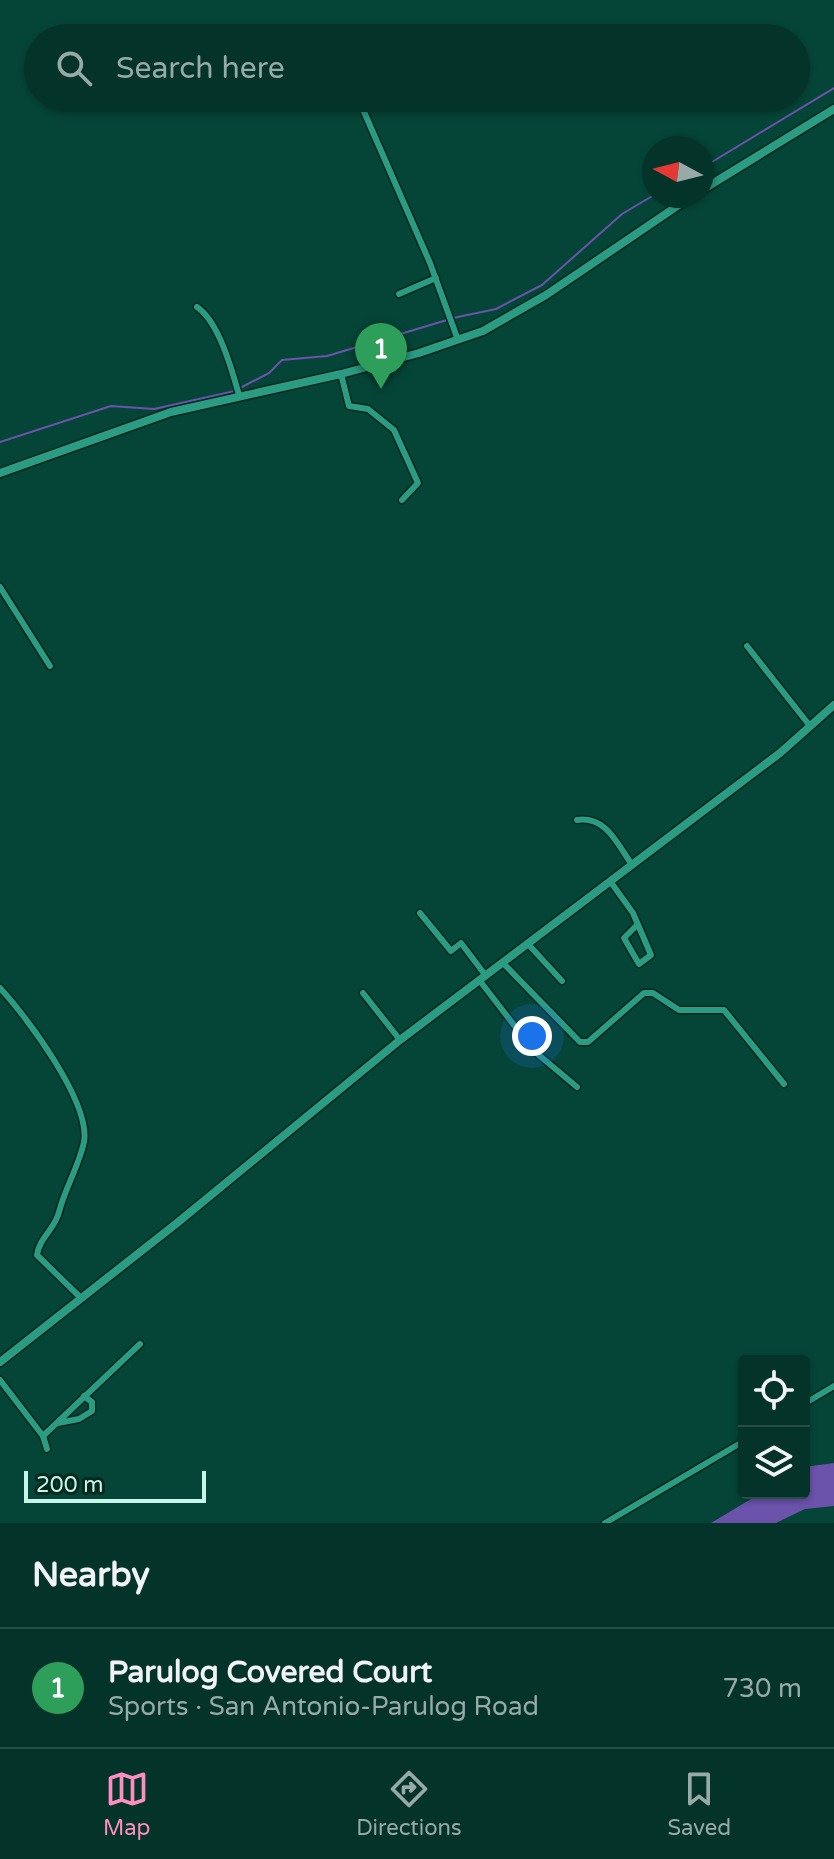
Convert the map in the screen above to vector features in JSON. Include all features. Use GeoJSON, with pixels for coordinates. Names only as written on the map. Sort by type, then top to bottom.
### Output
{"type":"FeatureCollection","features":[{"type":"Feature","properties":{"kind":"street"},"geometry":{"type":"LineString","coordinates":[[714,183],[834,109]]}},
{"type":"Feature","properties":{"kind":"street"},"geometry":{"type":"LineString","coordinates":[[364,112],[436,278],[458,340]]}},
{"type":"Feature","properties":{"kind":"street"},"geometry":{"type":"LineString","coordinates":[[0,473],[171,412],[238,392],[341,374],[483,331],[546,295],[674,208]]}},
{"type":"Feature","properties":{"kind":"street"},"geometry":{"type":"LineString","coordinates":[[399,294],[436,278]]}},
{"type":"Feature","properties":{"kind":"street"},"geometry":{"type":"LineString","coordinates":[[197,307],[205,313],[228,354],[238,392]]}},
{"type":"Feature","properties":{"kind":"street"},"geometry":{"type":"LineString","coordinates":[[341,374],[351,408],[368,409],[401,439],[418,483],[402,500]]}},
{"type":"Feature","properties":{"kind":"street"},"geometry":{"type":"LineString","coordinates":[[0,587],[50,666]]}},
{"type":"Feature","properties":{"kind":"street"},"geometry":{"type":"LineString","coordinates":[[747,646],[810,726]]}},
{"type":"Feature","properties":{"kind":"street"},"geometry":{"type":"LineString","coordinates":[[0,1362],[177,1223],[400,1040],[780,753],[834,705]]}},
{"type":"Feature","properties":{"kind":"street"},"geometry":{"type":"LineString","coordinates":[[577,820],[592,818],[601,822],[632,865]]}},
{"type":"Feature","properties":{"kind":"street"},"geometry":{"type":"LineString","coordinates":[[610,881],[633,913],[651,955],[639,964],[624,938],[637,925]]}},
{"type":"Feature","properties":{"kind":"street"},"geometry":{"type":"LineString","coordinates":[[420,913],[451,951],[461,943],[534,1051],[577,1087]]}},
{"type":"Feature","properties":{"kind":"street"},"geometry":{"type":"LineString","coordinates":[[528,944],[562,981]]}},
{"type":"Feature","properties":{"kind":"street"},"geometry":{"type":"LineString","coordinates":[[503,963],[580,1042],[588,1042],[644,993],[653,993],[679,1010],[724,1010],[784,1084]]}},
{"type":"Feature","properties":{"kind":"street"},"geometry":{"type":"LineString","coordinates":[[0,988],[18,1007],[79,1101],[85,1123],[84,1144],[56,1223],[38,1246],[37,1255],[80,1297]]}},
{"type":"Feature","properties":{"kind":"street"},"geometry":{"type":"LineString","coordinates":[[363,993],[400,1040]]}},
{"type":"Feature","properties":{"kind":"street"},"geometry":{"type":"LineString","coordinates":[[43,1436],[140,1344]]}},
{"type":"Feature","properties":{"kind":"street"},"geometry":{"type":"LineString","coordinates":[[0,1380],[43,1436],[47,1449]]}},
{"type":"Feature","properties":{"kind":"street"},"geometry":{"type":"LineString","coordinates":[[810,1400],[834,1386]]}},
{"type":"Feature","properties":{"kind":"street"},"geometry":{"type":"LineString","coordinates":[[56,1423],[79,1419],[92,1411],[92,1402],[84,1396]]}},
{"type":"Feature","properties":{"kind":"street"},"geometry":{"type":"LineString","coordinates":[[605,1523],[738,1445]]}},
{"type":"Feature","properties":{"kind":"shaded area"},"geometry":{"type":"Polygon","coordinates":[[[834,1463],[834,1506],[805,1509],[776,1523],[711,1523],[751,1499],[810,1499],[810,1466],[834,1463]]]}},
{"type":"Feature","properties":{"kind":"waterway"},"geometry":{"type":"LineString","coordinates":[[810,103],[834,88]]}},
{"type":"Feature","properties":{"kind":"waterway"},"geometry":{"type":"LineString","coordinates":[[714,161],[794,112]]}},
{"type":"Feature","properties":{"kind":"waterway"},"geometry":{"type":"LineString","coordinates":[[453,318],[496,309],[542,285],[622,214],[642,202]]}},
{"type":"Feature","properties":{"kind":"waterway"},"geometry":{"type":"LineString","coordinates":[[240,388],[269,373],[282,360],[327,356],[447,320]]}},
{"type":"Feature","properties":{"kind":"waterway"},"geometry":{"type":"LineString","coordinates":[[0,442],[111,406],[154,409],[235,391]]}},
{"type":"Feature","properties":{"kind":"place","name":"Parulog Covered Court"},"geometry":{"type":"Point","coordinates":[381,389]}}]}
